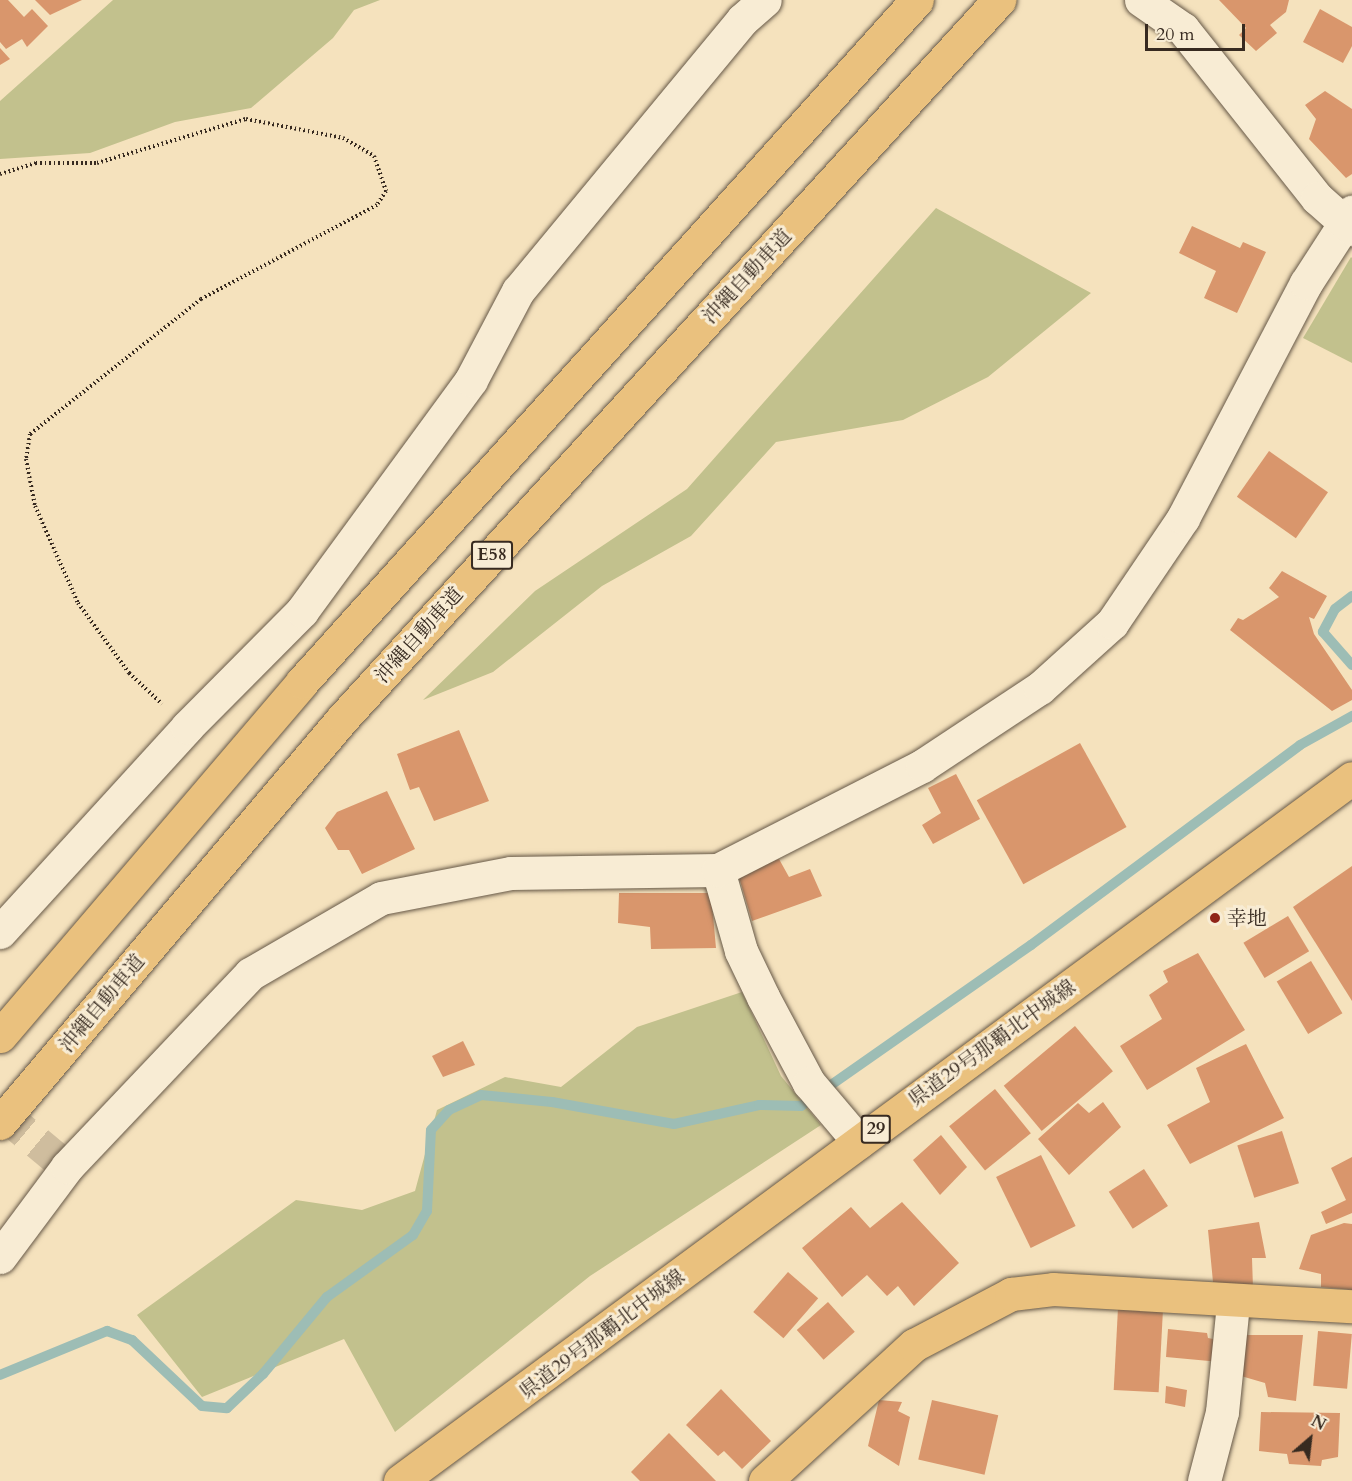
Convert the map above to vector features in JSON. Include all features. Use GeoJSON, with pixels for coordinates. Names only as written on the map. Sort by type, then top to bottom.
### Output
{"type":"FeatureCollection","features":[{"type":"Feature","properties":{"kind":"main road"},"geometry":{"type":"LineString","coordinates":[[0,1036],[302,682],[917,0]]}},
{"type":"Feature","properties":{"kind":"main road","name":"沖縄自動車道"},"geometry":{"type":"LineString","coordinates":[[0,1123],[343,718],[999,0]]}},
{"type":"Feature","properties":{"kind":"main road","name":"県道29号那覇北中城線"},"geometry":{"type":"LineString","coordinates":[[400,1481],[1352,778]]}},
{"type":"Feature","properties":{"kind":"main road"},"geometry":{"type":"LineString","coordinates":[[765,1481],[914,1345],[985,1304],[1053,1289],[1233,1303],[1352,1306]]}},
{"type":"Feature","properties":{"kind":"street"},"geometry":{"type":"LineString","coordinates":[[0,932],[187,727],[302,611],[471,380],[518,291],[742,20],[765,0]]}},
{"type":"Feature","properties":{"kind":"street"},"geometry":{"type":"LineString","coordinates":[[0,1257],[67,1167],[250,974],[381,898],[511,873],[718,870],[950,749],[1040,688],[1112,623],[1183,518],[1306,283],[1349,222],[1183,29],[1141,0]]}},
{"type":"Feature","properties":{"kind":"street"},"geometry":{"type":"LineString","coordinates":[[718,870],[741,951],[809,1083],[827,1109],[859,1142]]}},
{"type":"Feature","properties":{"kind":"street"},"geometry":{"type":"LineString","coordinates":[[1204,1481],[1222,1412],[1233,1303]]}},
{"type":"Feature","properties":{"kind":"path"},"geometry":{"type":"LineString","coordinates":[[0,174],[36,163],[97,163],[246,119],[343,138],[374,156],[386,191],[376,205],[201,299],[30,434],[26,459],[35,506],[78,603],[129,673],[187,727]]}},
{"type":"Feature","properties":{"kind":"shaded area"},"geometry":{"type":"Polygon","coordinates":[[[113,0],[380,0],[354,10],[333,38],[251,108],[175,122],[90,153],[0,159],[0,101],[113,0]]]}},
{"type":"Feature","properties":{"kind":"shaded area"},"geometry":{"type":"Polygon","coordinates":[[[936,208],[1091,293],[988,377],[903,420],[776,442],[691,536],[602,586],[493,672],[423,700],[535,591],[687,489],[936,208]]]}},
{"type":"Feature","properties":{"kind":"shaded area"},"geometry":{"type":"Polygon","coordinates":[[[1352,258],[1352,363],[1303,338],[1352,258]]]}},
{"type":"Feature","properties":{"kind":"shaded area"},"geometry":{"type":"Polygon","coordinates":[[[742,992],[781,1076],[821,1125],[590,1276],[395,1432],[344,1339],[202,1397],[137,1315],[296,1200],[362,1210],[415,1191],[437,1110],[505,1077],[561,1087],[637,1027],[742,992]]]}},
{"type":"Feature","properties":{"kind":"building"},"geometry":{"type":"Polygon","coordinates":[[[0,0],[8,0],[24,17],[32,9],[48,26],[27,47],[22,39],[6,49],[0,42],[0,0]]]}},
{"type":"Feature","properties":{"kind":"building"},"geometry":{"type":"Polygon","coordinates":[[[35,0],[82,0],[50,15],[35,0]]]}},
{"type":"Feature","properties":{"kind":"building"},"geometry":{"type":"Polygon","coordinates":[[[1219,0],[1289,0],[1286,12],[1270,25],[1277,33],[1256,51],[1239,35],[1246,28],[1219,0]]]}},
{"type":"Feature","properties":{"kind":"building"},"geometry":{"type":"Polygon","coordinates":[[[1320,9],[1352,27],[1352,46],[1343,63],[1303,42],[1320,9]]]}},
{"type":"Feature","properties":{"kind":"building"},"geometry":{"type":"Polygon","coordinates":[[[0,48],[10,59],[0,65],[0,48]]]}},
{"type":"Feature","properties":{"kind":"building"},"geometry":{"type":"Polygon","coordinates":[[[1325,91],[1352,109],[1352,174],[1346,178],[1309,139],[1316,119],[1305,105],[1325,91]]]}},
{"type":"Feature","properties":{"kind":"building"},"geometry":{"type":"Polygon","coordinates":[[[1192,226],[1240,248],[1243,242],[1266,252],[1237,313],[1204,298],[1216,271],[1179,253],[1192,226]]]}},
{"type":"Feature","properties":{"kind":"building"},"geometry":{"type":"Polygon","coordinates":[[[1269,451],[1328,492],[1296,538],[1237,497],[1269,451]]]}},
{"type":"Feature","properties":{"kind":"building"},"geometry":{"type":"Polygon","coordinates":[[[1282,571],[1327,596],[1314,619],[1309,617],[1314,634],[1352,690],[1352,700],[1332,711],[1230,630],[1238,618],[1243,620],[1279,597],[1269,588],[1282,571]]]}},
{"type":"Feature","properties":{"kind":"building"},"geometry":{"type":"Polygon","coordinates":[[[459,730],[489,801],[434,821],[419,787],[410,790],[397,754],[459,730]]]}},
{"type":"Feature","properties":{"kind":"building"},"geometry":{"type":"Polygon","coordinates":[[[1080,743],[1127,827],[1023,884],[977,800],[1080,743]]]}},
{"type":"Feature","properties":{"kind":"building"},"geometry":{"type":"Polygon","coordinates":[[[956,774],[980,819],[933,844],[922,825],[941,813],[928,788],[956,774]]]}},
{"type":"Feature","properties":{"kind":"building"},"geometry":{"type":"Polygon","coordinates":[[[387,791],[415,849],[362,874],[349,850],[338,850],[325,828],[337,812],[387,791]]]}},
{"type":"Feature","properties":{"kind":"building"},"geometry":{"type":"Polygon","coordinates":[[[779,859],[789,877],[810,869],[822,896],[752,921],[738,874],[779,859]]]}},
{"type":"Feature","properties":{"kind":"building"},"geometry":{"type":"Polygon","coordinates":[[[1352,866],[1352,1001],[1293,907],[1352,866]]]}},
{"type":"Feature","properties":{"kind":"building"},"geometry":{"type":"Polygon","coordinates":[[[619,893],[711,893],[716,948],[651,949],[650,927],[618,923],[619,893]]]}},
{"type":"Feature","properties":{"kind":"building"},"geometry":{"type":"Polygon","coordinates":[[[1288,916],[1309,951],[1265,978],[1243,943],[1288,916]]]}},
{"type":"Feature","properties":{"kind":"building"},"geometry":{"type":"Polygon","coordinates":[[[1198,953],[1245,1030],[1147,1090],[1120,1046],[1162,1019],[1149,995],[1168,982],[1163,971],[1198,953]]]}},
{"type":"Feature","properties":{"kind":"building"},"geometry":{"type":"Polygon","coordinates":[[[1311,961],[1342,1013],[1308,1034],[1277,982],[1311,961]]]}},
{"type":"Feature","properties":{"kind":"building"},"geometry":{"type":"Polygon","coordinates":[[[1075,1026],[1113,1071],[1042,1131],[1004,1086],[1075,1026]]]}},
{"type":"Feature","properties":{"kind":"building"},"geometry":{"type":"Polygon","coordinates":[[[463,1041],[475,1065],[443,1077],[432,1056],[463,1041]]]}},
{"type":"Feature","properties":{"kind":"building"},"geometry":{"type":"Polygon","coordinates":[[[1246,1044],[1284,1118],[1190,1164],[1167,1125],[1210,1102],[1196,1068],[1246,1044]]]}},
{"type":"Feature","properties":{"kind":"building"},"geometry":{"type":"Polygon","coordinates":[[[995,1089],[1031,1133],[985,1170],[949,1126],[995,1089]]]}},
{"type":"Feature","properties":{"kind":"building"},"geometry":{"type":"Polygon","coordinates":[[[1103,1102],[1121,1127],[1069,1175],[1038,1139],[1078,1103],[1089,1113],[1103,1102]]]}},
{"type":"Feature","properties":{"kind":"building"},"geometry":{"type":"Polygon","coordinates":[[[1282,1131],[1299,1183],[1254,1198],[1237,1146],[1282,1131]]]}},
{"type":"Feature","properties":{"kind":"building"},"geometry":{"type":"Polygon","coordinates":[[[941,1135],[967,1167],[940,1195],[913,1160],[941,1135]]]}},
{"type":"Feature","properties":{"kind":"building"},"geometry":{"type":"Polygon","coordinates":[[[1041,1155],[1076,1226],[1031,1248],[996,1177],[1041,1155]]]}},
{"type":"Feature","properties":{"kind":"building"},"geometry":{"type":"Polygon","coordinates":[[[1352,1157],[1352,1213],[1326,1224],[1321,1212],[1346,1200],[1331,1168],[1352,1157]]]}},
{"type":"Feature","properties":{"kind":"building"},"geometry":{"type":"Polygon","coordinates":[[[1144,1169],[1168,1206],[1133,1229],[1109,1192],[1144,1169]]]}},
{"type":"Feature","properties":{"kind":"building"},"geometry":{"type":"Polygon","coordinates":[[[902,1202],[959,1263],[914,1306],[898,1286],[887,1296],[867,1275],[842,1297],[802,1248],[851,1207],[870,1228],[902,1202]]]}},
{"type":"Feature","properties":{"kind":"building"},"geometry":{"type":"Polygon","coordinates":[[[1259,1222],[1266,1258],[1252,1258],[1253,1288],[1213,1282],[1208,1230],[1259,1222]]]}},
{"type":"Feature","properties":{"kind":"building"},"geometry":{"type":"Polygon","coordinates":[[[1344,1223],[1352,1224],[1352,1290],[1321,1287],[1321,1274],[1299,1269],[1311,1235],[1344,1223]]]}},
{"type":"Feature","properties":{"kind":"building"},"geometry":{"type":"Polygon","coordinates":[[[788,1272],[818,1298],[783,1338],[753,1312],[788,1272]]]}},
{"type":"Feature","properties":{"kind":"building"},"geometry":{"type":"Polygon","coordinates":[[[828,1302],[855,1332],[824,1360],[797,1330],[828,1302]]]}},
{"type":"Feature","properties":{"kind":"building"},"geometry":{"type":"Polygon","coordinates":[[[1118,1308],[1163,1310],[1159,1392],[1114,1390],[1118,1308]]]}},
{"type":"Feature","properties":{"kind":"building"},"geometry":{"type":"Polygon","coordinates":[[[1168,1329],[1207,1333],[1208,1338],[1223,1341],[1220,1362],[1166,1357],[1168,1329]]]}},
{"type":"Feature","properties":{"kind":"building"},"geometry":{"type":"Polygon","coordinates":[[[1318,1331],[1352,1334],[1347,1389],[1313,1386],[1318,1331]]]}},
{"type":"Feature","properties":{"kind":"building"},"geometry":{"type":"Polygon","coordinates":[[[1244,1335],[1303,1335],[1296,1401],[1268,1397],[1265,1383],[1241,1376],[1244,1335]]]}},
{"type":"Feature","properties":{"kind":"building"},"geometry":{"type":"Polygon","coordinates":[[[1166,1386],[1187,1390],[1185,1407],[1165,1403],[1166,1386]]]}},
{"type":"Feature","properties":{"kind":"building"},"geometry":{"type":"Polygon","coordinates":[[[721,1389],[771,1441],[742,1469],[724,1451],[718,1456],[686,1425],[721,1389]]]}},
{"type":"Feature","properties":{"kind":"building"},"geometry":{"type":"Polygon","coordinates":[[[879,1400],[902,1402],[898,1411],[910,1417],[899,1466],[868,1446],[879,1400]]]}},
{"type":"Feature","properties":{"kind":"building"},"geometry":{"type":"Polygon","coordinates":[[[932,1400],[998,1415],[985,1475],[918,1459],[932,1400]]]}},
{"type":"Feature","properties":{"kind":"building"},"geometry":{"type":"Polygon","coordinates":[[[1261,1412],[1340,1413],[1338,1457],[1322,1460],[1321,1466],[1289,1464],[1287,1454],[1259,1451],[1261,1412]]]}},
{"type":"Feature","properties":{"kind":"building"},"geometry":{"type":"Polygon","coordinates":[[[669,1433],[716,1481],[640,1481],[631,1472],[669,1433]]]}},
{"type":"Feature","properties":{"kind":"waterway"},"geometry":{"type":"LineString","coordinates":[[1352,596],[1335,609],[1323,632],[1352,665]]}},
{"type":"Feature","properties":{"kind":"waterway"},"geometry":{"type":"LineString","coordinates":[[0,1375],[107,1331],[132,1340],[202,1406],[227,1408],[263,1374],[327,1297],[413,1235],[427,1211],[431,1130],[449,1110],[481,1095],[552,1102],[674,1124],[759,1105],[801,1106],[1031,945],[1300,745],[1352,716]]}},
{"type":"Feature","properties":{"kind":"tunnel"},"geometry":{"type":"LineString","coordinates":[[0,1111],[67,1167]]}},
{"type":"Feature","properties":{"kind":"place","name":"幸地"},"geometry":{"type":"Point","coordinates":[1215,918]}}]}
